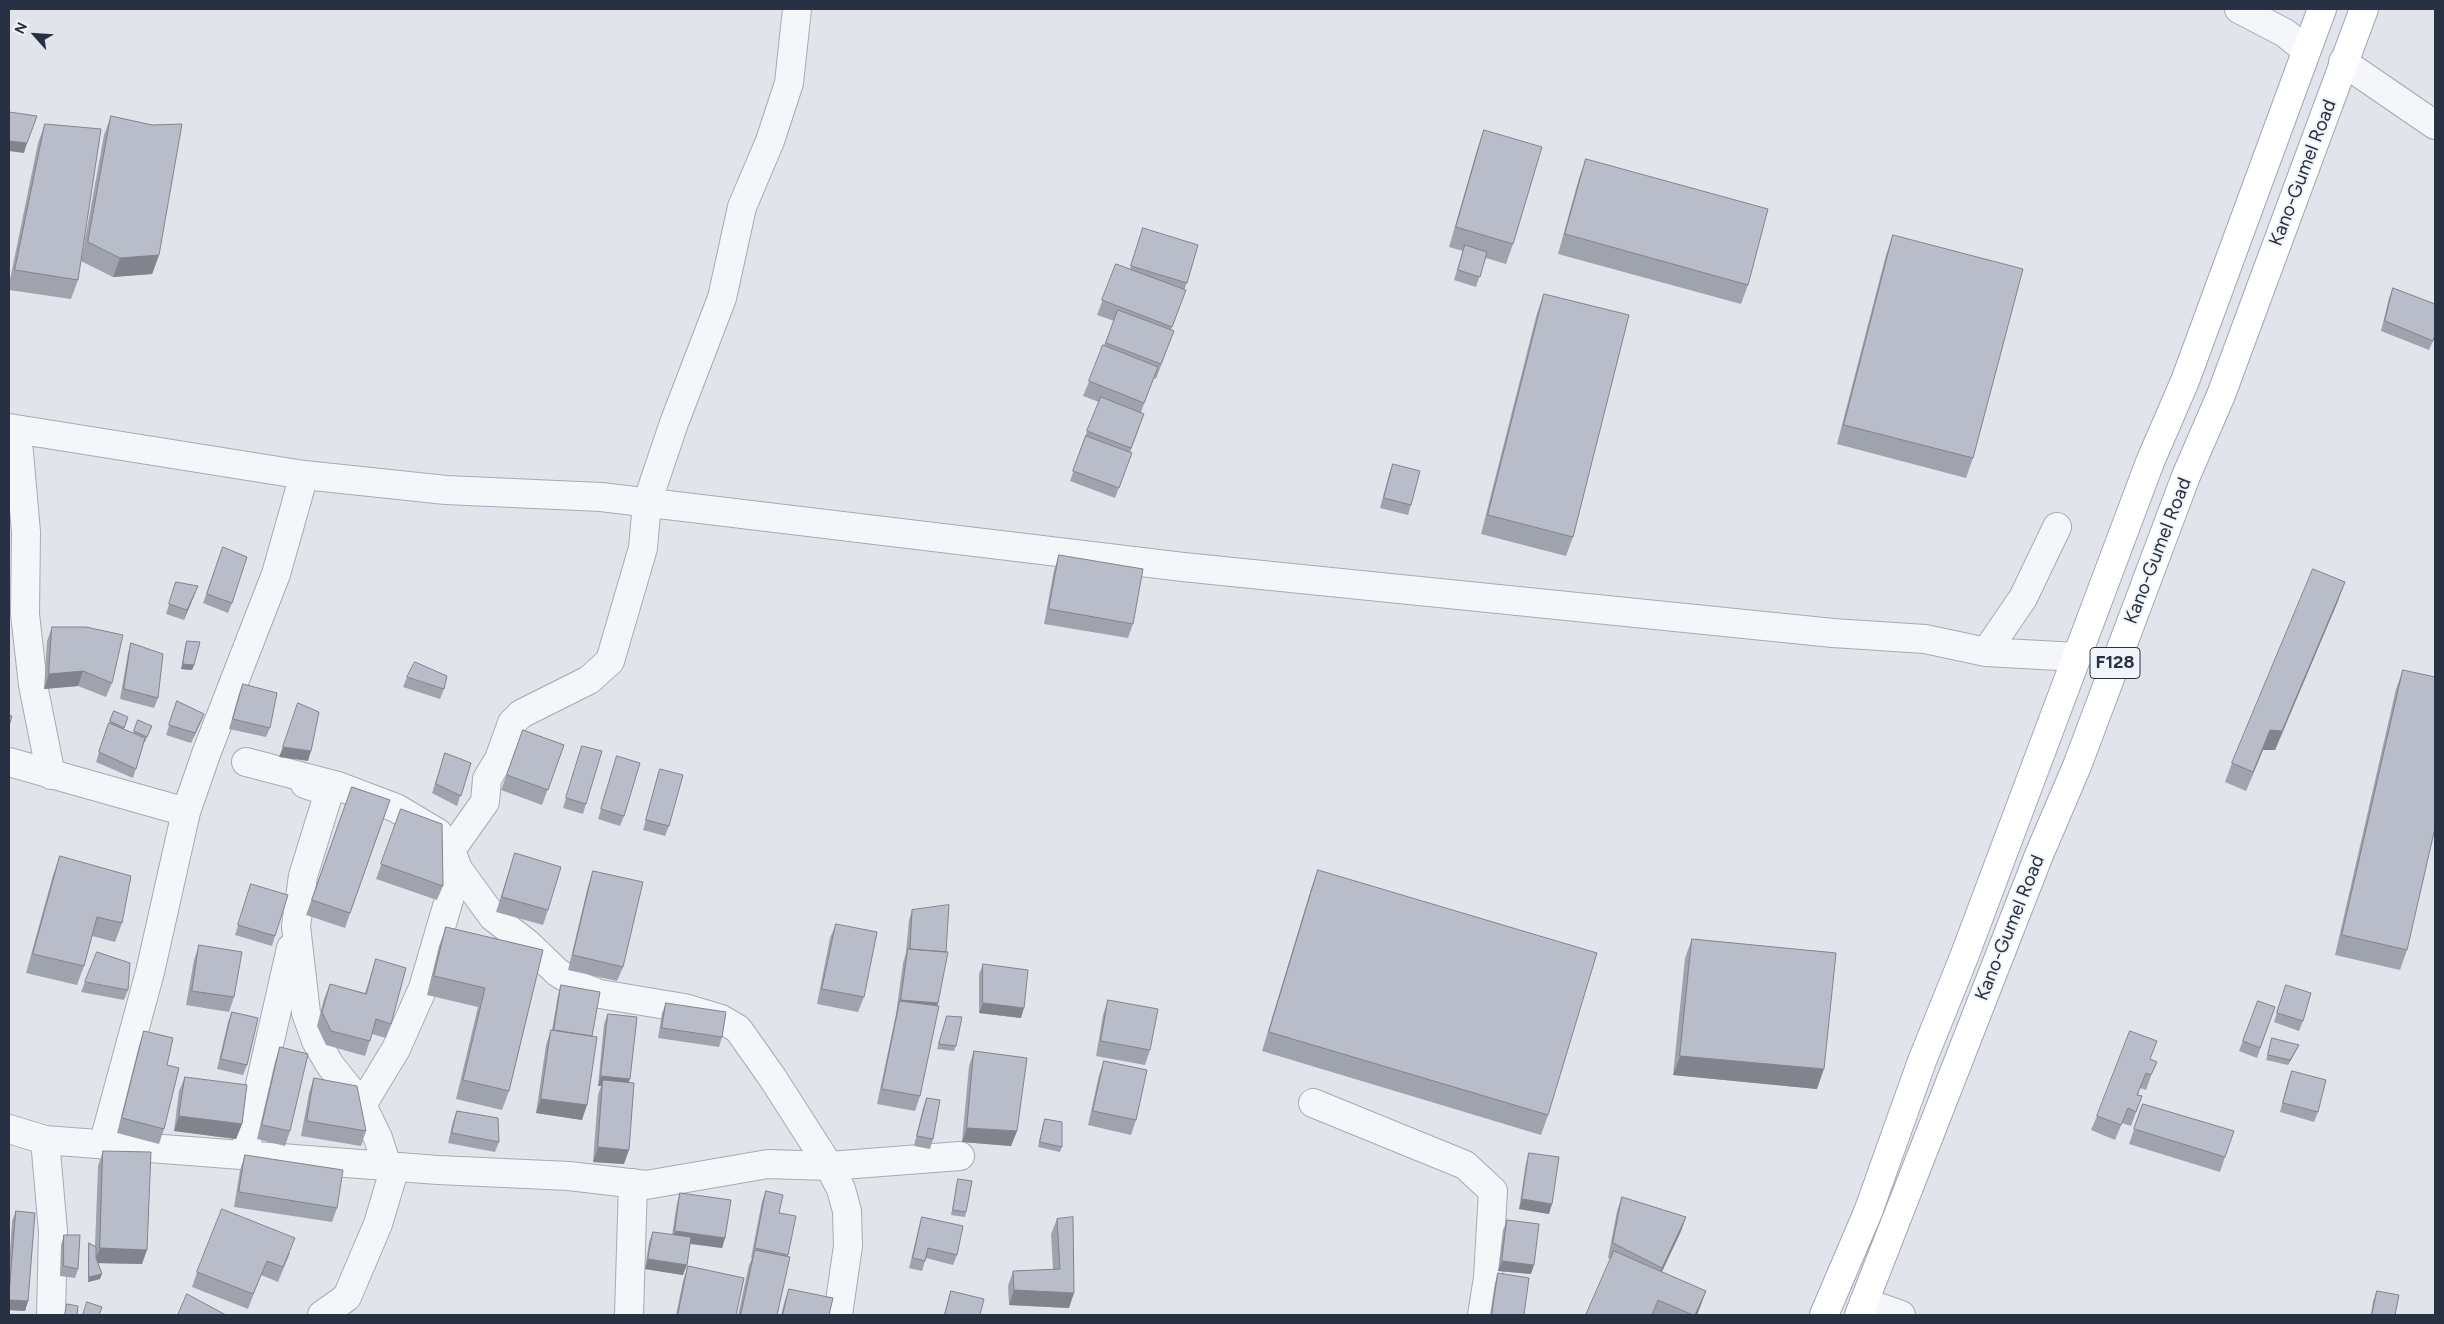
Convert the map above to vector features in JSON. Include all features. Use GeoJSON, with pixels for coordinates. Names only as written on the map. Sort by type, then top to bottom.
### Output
{"type":"FeatureCollection","features":[{"type":"Feature","properties":{"kind":"main road","name":"Kano-Gumel Road"},"geometry":{"type":"LineString","coordinates":[[1824,1315],[1868,1212],[1922,1061],[1964,957],[2150,462],[2185,381],[2322,9]]}},
{"type":"Feature","properties":{"kind":"main road","name":"Kano-Gumel Road"},"geometry":{"type":"LineString","coordinates":[[1861,1309],[2032,873],[2077,766],[2186,476],[2221,395],[2364,9]]}},
{"type":"Feature","properties":{"kind":"street"},"geometry":{"type":"LineString","coordinates":[[362,1104],[396,1049],[423,988],[454,859],[485,802],[487,779],[499,759],[512,723],[521,714],[590,680],[610,661],[643,548],[647,502],[674,423],[722,298],[742,207],[782,106],[789,83],[797,9]]}},
{"type":"Feature","properties":{"kind":"street"},"geometry":{"type":"LineString","coordinates":[[2239,9],[2285,34],[2306,50]]}},
{"type":"Feature","properties":{"kind":"street"},"geometry":{"type":"LineString","coordinates":[[2343,62],[2435,125]]}},
{"type":"Feature","properties":{"kind":"street"},"geometry":{"type":"LineString","coordinates":[[51,775],[32,684],[25,614],[26,532],[13,429],[304,476],[446,490],[592,497],[647,502],[1222,571],[1833,633],[1925,639],[1986,652],[2077,658]]}},
{"type":"Feature","properties":{"kind":"street"},"geometry":{"type":"LineString","coordinates":[[103,1145],[150,972],[186,812],[206,754],[276,574],[304,476]]}},
{"type":"Feature","properties":{"kind":"street"},"geometry":{"type":"LineString","coordinates":[[1986,652],[2023,598],[2057,528]]}},
{"type":"Feature","properties":{"kind":"street"},"geometry":{"type":"LineString","coordinates":[[206,754],[246,762],[338,786],[396,808],[438,833],[493,917],[528,944],[557,972],[579,986],[600,994],[684,1008],[721,1019],[738,1028],[829,1166],[841,1189],[847,1210],[848,1246],[838,1315]]}},
{"type":"Feature","properties":{"kind":"street"},"geometry":{"type":"LineString","coordinates":[[9,762],[186,812]]}},
{"type":"Feature","properties":{"kind":"street"},"geometry":{"type":"LineString","coordinates":[[246,762],[329,792],[303,876],[296,926],[308,1020],[316,1041],[330,1065],[362,1104],[391,1166],[378,1224],[347,1297],[322,1315]]}},
{"type":"Feature","properties":{"kind":"street"},"geometry":{"type":"LineString","coordinates":[[244,1155],[296,926],[338,786]]}},
{"type":"Feature","properties":{"kind":"street"},"geometry":{"type":"LineString","coordinates":[[1312,1103],[1465,1164],[1493,1191],[1488,1278],[1482,1315]]}},
{"type":"Feature","properties":{"kind":"street"},"geometry":{"type":"LineString","coordinates":[[9,1129],[45,1140],[391,1166],[569,1176],[646,1184],[768,1164],[829,1166],[960,1156]]}},
{"type":"Feature","properties":{"kind":"street"},"geometry":{"type":"LineString","coordinates":[[45,1140],[53,1231],[51,1315]]}},
{"type":"Feature","properties":{"kind":"street"},"geometry":{"type":"LineString","coordinates":[[629,1315],[633,1183]]}},
{"type":"Feature","properties":{"kind":"street"},"geometry":{"type":"LineString","coordinates":[[1861,1309],[1901,1315]]}},
{"type":"Feature","properties":{"kind":"building"},"geometry":{"type":"Polygon","coordinates":[[[9,112],[37,116],[27,143],[9,141],[9,112]]]}},
{"type":"Feature","properties":{"kind":"building"},"geometry":{"type":"Polygon","coordinates":[[[111,116],[152,125],[182,124],[159,255],[120,258],[88,242],[111,116]]]}},
{"type":"Feature","properties":{"kind":"building"},"geometry":{"type":"Polygon","coordinates":[[[45,124],[101,129],[78,280],[15,270],[45,124]]]}},
{"type":"Feature","properties":{"kind":"building"},"geometry":{"type":"Polygon","coordinates":[[[1484,130],[1542,147],[1513,244],[1456,227],[1484,130]]]}},
{"type":"Feature","properties":{"kind":"building"},"geometry":{"type":"Polygon","coordinates":[[[1586,159],[1768,209],[1748,285],[1565,234],[1586,159]]]}},
{"type":"Feature","properties":{"kind":"building"},"geometry":{"type":"Polygon","coordinates":[[[1143,228],[1198,245],[1187,283],[1131,266],[1143,228]]]}},
{"type":"Feature","properties":{"kind":"building"},"geometry":{"type":"Polygon","coordinates":[[[1893,235],[2023,269],[1973,458],[1844,425],[1893,235]]]}},
{"type":"Feature","properties":{"kind":"building"},"geometry":{"type":"Polygon","coordinates":[[[1465,245],[1487,252],[1480,277],[1458,270],[1465,245]]]}},
{"type":"Feature","properties":{"kind":"building"},"geometry":{"type":"Polygon","coordinates":[[[1116,264],[1186,290],[1172,327],[1102,300],[1116,264]]]}},
{"type":"Feature","properties":{"kind":"building"},"geometry":{"type":"Polygon","coordinates":[[[2393,288],[2435,304],[2435,335],[2433,341],[2385,321],[2393,288]]]}},
{"type":"Feature","properties":{"kind":"building"},"geometry":{"type":"Polygon","coordinates":[[[1544,294],[1629,315],[1573,537],[1488,515],[1544,294]]]}},
{"type":"Feature","properties":{"kind":"building"},"geometry":{"type":"Polygon","coordinates":[[[1118,310],[1174,331],[1161,364],[1106,343],[1118,310]]]}},
{"type":"Feature","properties":{"kind":"building"},"geometry":{"type":"Polygon","coordinates":[[[1103,345],[1158,367],[1144,403],[1089,381],[1103,345]]]}},
{"type":"Feature","properties":{"kind":"building"},"geometry":{"type":"Polygon","coordinates":[[[1101,397],[1144,414],[1131,448],[1087,431],[1101,397]]]}},
{"type":"Feature","properties":{"kind":"building"},"geometry":{"type":"Polygon","coordinates":[[[1086,436],[1132,453],[1119,488],[1073,471],[1086,436]]]}},
{"type":"Feature","properties":{"kind":"building"},"geometry":{"type":"Polygon","coordinates":[[[1393,464],[1420,471],[1411,505],[1384,498],[1393,464]]]}},
{"type":"Feature","properties":{"kind":"building"},"geometry":{"type":"Polygon","coordinates":[[[223,547],[247,557],[232,603],[207,594],[223,547]]]}},
{"type":"Feature","properties":{"kind":"building"},"geometry":{"type":"Polygon","coordinates":[[[1059,555],[1143,569],[1133,624],[1049,609],[1059,555]]]}},
{"type":"Feature","properties":{"kind":"building"},"geometry":{"type":"Polygon","coordinates":[[[2313,569],[2345,582],[2282,731],[2270,730],[2253,772],[2232,763],[2313,569]]]}},
{"type":"Feature","properties":{"kind":"building"},"geometry":{"type":"Polygon","coordinates":[[[176,582],[198,586],[187,610],[169,604],[176,582]]]}},
{"type":"Feature","properties":{"kind":"building"},"geometry":{"type":"Polygon","coordinates":[[[52,627],[86,627],[123,635],[112,683],[83,671],[49,674],[52,627]]]}},
{"type":"Feature","properties":{"kind":"building"},"geometry":{"type":"Polygon","coordinates":[[[187,641],[200,642],[194,665],[183,664],[187,641]]]}},
{"type":"Feature","properties":{"kind":"building"},"geometry":{"type":"Polygon","coordinates":[[[131,643],[163,654],[158,698],[124,689],[131,643]]]}},
{"type":"Feature","properties":{"kind":"building"},"geometry":{"type":"Polygon","coordinates":[[[415,662],[447,676],[444,689],[407,677],[415,662]]]}},
{"type":"Feature","properties":{"kind":"building"},"geometry":{"type":"Polygon","coordinates":[[[2403,670],[2435,677],[2435,828],[2407,950],[2342,935],[2403,670]]]}},
{"type":"Feature","properties":{"kind":"building"},"geometry":{"type":"Polygon","coordinates":[[[243,684],[277,693],[270,728],[233,719],[243,684]]]}},
{"type":"Feature","properties":{"kind":"building"},"geometry":{"type":"Polygon","coordinates":[[[177,701],[204,714],[195,733],[169,725],[177,701]]]}},
{"type":"Feature","properties":{"kind":"building"},"geometry":{"type":"Polygon","coordinates":[[[298,703],[319,712],[311,751],[283,747],[298,703]]]}},
{"type":"Feature","properties":{"kind":"building"},"geometry":{"type":"Polygon","coordinates":[[[114,711],[128,717],[124,728],[110,721],[114,711]]]}},
{"type":"Feature","properties":{"kind":"building"},"geometry":{"type":"Polygon","coordinates":[[[9,715],[12,716],[9,726],[9,715]]]}},
{"type":"Feature","properties":{"kind":"building"},"geometry":{"type":"Polygon","coordinates":[[[138,720],[152,726],[147,737],[134,731],[138,720]]]}},
{"type":"Feature","properties":{"kind":"building"},"geometry":{"type":"Polygon","coordinates":[[[109,723],[145,738],[136,769],[99,752],[109,723]]]}},
{"type":"Feature","properties":{"kind":"building"},"geometry":{"type":"Polygon","coordinates":[[[523,730],[564,745],[548,790],[507,775],[523,730]]]}},
{"type":"Feature","properties":{"kind":"building"},"geometry":{"type":"Polygon","coordinates":[[[582,746],[602,751],[586,804],[566,798],[582,746]]]}},
{"type":"Feature","properties":{"kind":"building"},"geometry":{"type":"Polygon","coordinates":[[[445,753],[471,763],[461,796],[436,784],[445,753]]]}},
{"type":"Feature","properties":{"kind":"building"},"geometry":{"type":"Polygon","coordinates":[[[617,756],[640,763],[624,816],[601,809],[617,756]]]}},
{"type":"Feature","properties":{"kind":"building"},"geometry":{"type":"Polygon","coordinates":[[[660,769],[683,775],[669,826],[646,820],[660,769]]]}},
{"type":"Feature","properties":{"kind":"building"},"geometry":{"type":"Polygon","coordinates":[[[352,787],[390,800],[350,913],[312,900],[352,787]]]}},
{"type":"Feature","properties":{"kind":"building"},"geometry":{"type":"Polygon","coordinates":[[[401,809],[442,824],[443,886],[381,864],[401,809]]]}},
{"type":"Feature","properties":{"kind":"building"},"geometry":{"type":"Polygon","coordinates":[[[515,853],[561,867],[548,910],[502,897],[515,853]]]}},
{"type":"Feature","properties":{"kind":"building"},"geometry":{"type":"Polygon","coordinates":[[[60,856],[131,876],[122,923],[97,917],[84,966],[33,954],[60,856]]]}},
{"type":"Feature","properties":{"kind":"building"},"geometry":{"type":"Polygon","coordinates":[[[1318,870],[1597,953],[1548,1115],[1269,1032],[1318,870]]]}},
{"type":"Feature","properties":{"kind":"building"},"geometry":{"type":"Polygon","coordinates":[[[593,871],[643,882],[623,967],[573,955],[593,871]]]}},
{"type":"Feature","properties":{"kind":"building"},"geometry":{"type":"Polygon","coordinates":[[[251,884],[288,895],[275,936],[238,925],[251,884]]]}},
{"type":"Feature","properties":{"kind":"building"},"geometry":{"type":"Polygon","coordinates":[[[949,905],[946,952],[910,949],[912,910],[949,905]]]}},
{"type":"Feature","properties":{"kind":"building"},"geometry":{"type":"Polygon","coordinates":[[[836,924],[877,932],[864,997],[822,989],[836,924]]]}},
{"type":"Feature","properties":{"kind":"building"},"geometry":{"type":"Polygon","coordinates":[[[446,927],[543,950],[509,1091],[463,1080],[485,988],[434,976],[446,927]]]}},
{"type":"Feature","properties":{"kind":"building"},"geometry":{"type":"Polygon","coordinates":[[[1692,939],[1836,953],[1824,1069],[1680,1056],[1692,939]]]}},
{"type":"Feature","properties":{"kind":"building"},"geometry":{"type":"Polygon","coordinates":[[[199,945],[242,952],[234,997],[192,991],[199,945]]]}},
{"type":"Feature","properties":{"kind":"building"},"geometry":{"type":"Polygon","coordinates":[[[908,949],[948,952],[938,1003],[901,1000],[908,949]]]}},
{"type":"Feature","properties":{"kind":"building"},"geometry":{"type":"Polygon","coordinates":[[[97,952],[130,963],[128,990],[85,982],[97,952]]]}},
{"type":"Feature","properties":{"kind":"building"},"geometry":{"type":"Polygon","coordinates":[[[376,959],[406,968],[391,1024],[376,1019],[370,1041],[331,1031],[322,1012],[330,984],[366,994],[376,959]]]}},
{"type":"Feature","properties":{"kind":"building"},"geometry":{"type":"Polygon","coordinates":[[[983,964],[1028,970],[1024,1008],[983,1003],[983,964]]]}},
{"type":"Feature","properties":{"kind":"building"},"geometry":{"type":"Polygon","coordinates":[[[561,985],[600,992],[592,1036],[554,1030],[561,985]]]}},
{"type":"Feature","properties":{"kind":"building"},"geometry":{"type":"Polygon","coordinates":[[[2286,985],[2311,993],[2303,1021],[2277,1013],[2286,985]]]}},
{"type":"Feature","properties":{"kind":"building"},"geometry":{"type":"Polygon","coordinates":[[[1108,1000],[1158,1009],[1150,1050],[1101,1041],[1108,1000]]]}},
{"type":"Feature","properties":{"kind":"building"},"geometry":{"type":"Polygon","coordinates":[[[900,1001],[939,1006],[920,1096],[882,1089],[900,1001]]]}},
{"type":"Feature","properties":{"kind":"building"},"geometry":{"type":"Polygon","coordinates":[[[2258,1001],[2275,1007],[2260,1048],[2243,1041],[2258,1001]]]}},
{"type":"Feature","properties":{"kind":"building"},"geometry":{"type":"Polygon","coordinates":[[[666,1003],[726,1012],[722,1037],[662,1028],[666,1003]]]}},
{"type":"Feature","properties":{"kind":"building"},"geometry":{"type":"Polygon","coordinates":[[[232,1012],[258,1018],[247,1065],[221,1059],[232,1012]]]}},
{"type":"Feature","properties":{"kind":"building"},"geometry":{"type":"Polygon","coordinates":[[[608,1014],[637,1017],[630,1079],[601,1076],[608,1014]]]}},
{"type":"Feature","properties":{"kind":"building"},"geometry":{"type":"Polygon","coordinates":[[[947,1016],[962,1017],[956,1046],[939,1044],[947,1016]]]}},
{"type":"Feature","properties":{"kind":"building"},"geometry":{"type":"Polygon","coordinates":[[[551,1030],[597,1037],[587,1105],[541,1099],[551,1030]]]}},
{"type":"Feature","properties":{"kind":"building"},"geometry":{"type":"Polygon","coordinates":[[[144,1031],[173,1038],[167,1065],[179,1068],[164,1129],[122,1118],[144,1031]]]}},
{"type":"Feature","properties":{"kind":"building"},"geometry":{"type":"Polygon","coordinates":[[[2130,1031],[2157,1041],[2150,1059],[2157,1062],[2151,1075],[2146,1073],[2137,1095],[2142,1096],[2136,1112],[2128,1108],[2121,1125],[2097,1116],[2130,1031]]]}},
{"type":"Feature","properties":{"kind":"building"},"geometry":{"type":"Polygon","coordinates":[[[2272,1038],[2299,1045],[2290,1060],[2268,1055],[2272,1038]]]}},
{"type":"Feature","properties":{"kind":"building"},"geometry":{"type":"Polygon","coordinates":[[[280,1047],[308,1054],[290,1131],[262,1125],[280,1047]]]}},
{"type":"Feature","properties":{"kind":"building"},"geometry":{"type":"Polygon","coordinates":[[[974,1051],[1027,1058],[1017,1131],[967,1128],[974,1051]]]}},
{"type":"Feature","properties":{"kind":"building"},"geometry":{"type":"Polygon","coordinates":[[[1104,1061],[1147,1070],[1136,1120],[1093,1111],[1104,1061]]]}},
{"type":"Feature","properties":{"kind":"building"},"geometry":{"type":"Polygon","coordinates":[[[2292,1071],[2326,1080],[2318,1112],[2283,1103],[2292,1071]]]}},
{"type":"Feature","properties":{"kind":"building"},"geometry":{"type":"Polygon","coordinates":[[[185,1077],[247,1085],[242,1124],[179,1116],[185,1077]]]}},
{"type":"Feature","properties":{"kind":"building"},"geometry":{"type":"Polygon","coordinates":[[[314,1078],[357,1086],[366,1131],[307,1121],[314,1078]]]}},
{"type":"Feature","properties":{"kind":"building"},"geometry":{"type":"Polygon","coordinates":[[[603,1080],[634,1083],[629,1150],[598,1147],[603,1080]]]}},
{"type":"Feature","properties":{"kind":"building"},"geometry":{"type":"Polygon","coordinates":[[[927,1098],[940,1100],[933,1139],[917,1136],[927,1098]]]}},
{"type":"Feature","properties":{"kind":"building"},"geometry":{"type":"Polygon","coordinates":[[[2143,1104],[2234,1131],[2225,1157],[2134,1129],[2143,1104]]]}},
{"type":"Feature","properties":{"kind":"building"},"geometry":{"type":"Polygon","coordinates":[[[457,1111],[498,1118],[499,1142],[452,1133],[457,1111]]]}},
{"type":"Feature","properties":{"kind":"building"},"geometry":{"type":"Polygon","coordinates":[[[1045,1119],[1062,1122],[1062,1147],[1040,1142],[1045,1119]]]}},
{"type":"Feature","properties":{"kind":"building"},"geometry":{"type":"Polygon","coordinates":[[[103,1151],[151,1152],[147,1250],[100,1248],[103,1151]]]}},
{"type":"Feature","properties":{"kind":"building"},"geometry":{"type":"Polygon","coordinates":[[[1529,1153],[1559,1157],[1552,1204],[1522,1199],[1529,1153]]]}},
{"type":"Feature","properties":{"kind":"building"},"geometry":{"type":"Polygon","coordinates":[[[245,1155],[343,1170],[337,1208],[239,1192],[245,1155]]]}},
{"type":"Feature","properties":{"kind":"building"},"geometry":{"type":"Polygon","coordinates":[[[958,1179],[972,1181],[966,1212],[953,1210],[958,1179]]]}},
{"type":"Feature","properties":{"kind":"building"},"geometry":{"type":"Polygon","coordinates":[[[766,1191],[783,1195],[779,1213],[796,1216],[788,1255],[755,1248],[766,1191]]]}},
{"type":"Feature","properties":{"kind":"building"},"geometry":{"type":"Polygon","coordinates":[[[680,1193],[731,1200],[725,1238],[675,1231],[680,1193]]]}},
{"type":"Feature","properties":{"kind":"building"},"geometry":{"type":"Polygon","coordinates":[[[1622,1197],[1686,1217],[1662,1268],[1613,1243],[1622,1197]]]}},
{"type":"Feature","properties":{"kind":"building"},"geometry":{"type":"Polygon","coordinates":[[[222,1209],[295,1238],[283,1267],[267,1261],[253,1294],[197,1272],[222,1209]]]}},
{"type":"Feature","properties":{"kind":"building"},"geometry":{"type":"Polygon","coordinates":[[[16,1211],[35,1213],[28,1301],[9,1300],[16,1211]]]}},
{"type":"Feature","properties":{"kind":"building"},"geometry":{"type":"Polygon","coordinates":[[[922,1217],[963,1226],[957,1255],[928,1248],[925,1261],[913,1258],[922,1217]]]}},
{"type":"Feature","properties":{"kind":"building"},"geometry":{"type":"Polygon","coordinates":[[[1073,1217],[1074,1293],[1014,1290],[1013,1271],[1060,1269],[1057,1219],[1073,1217]]]}},
{"type":"Feature","properties":{"kind":"building"},"geometry":{"type":"Polygon","coordinates":[[[1507,1220],[1539,1224],[1534,1265],[1502,1261],[1507,1220]]]}},
{"type":"Feature","properties":{"kind":"building"},"geometry":{"type":"Polygon","coordinates":[[[653,1232],[691,1237],[687,1265],[648,1259],[653,1232]]]}},
{"type":"Feature","properties":{"kind":"building"},"geometry":{"type":"Polygon","coordinates":[[[64,1235],[80,1235],[78,1269],[64,1266],[64,1235]]]}},
{"type":"Feature","properties":{"kind":"building"},"geometry":{"type":"Polygon","coordinates":[[[89,1243],[96,1247],[96,1258],[102,1274],[89,1277],[89,1243]]]}},
{"type":"Feature","properties":{"kind":"building"},"geometry":{"type":"Polygon","coordinates":[[[755,1250],[790,1257],[777,1315],[741,1315],[755,1250]]]}},
{"type":"Feature","properties":{"kind":"building"},"geometry":{"type":"Polygon","coordinates":[[[1614,1251],[1706,1291],[1695,1315],[1658,1300],[1652,1315],[1586,1315],[1614,1251]]]}},
{"type":"Feature","properties":{"kind":"building"},"geometry":{"type":"Polygon","coordinates":[[[688,1266],[744,1278],[736,1315],[678,1315],[688,1266]]]}},
{"type":"Feature","properties":{"kind":"building"},"geometry":{"type":"Polygon","coordinates":[[[1498,1273],[1529,1278],[1524,1315],[1492,1315],[1498,1273]]]}},
{"type":"Feature","properties":{"kind":"building"},"geometry":{"type":"Polygon","coordinates":[[[789,1289],[833,1298],[829,1315],[783,1315],[789,1289]]]}},
{"type":"Feature","properties":{"kind":"building"},"geometry":{"type":"Polygon","coordinates":[[[951,1291],[984,1299],[980,1315],[945,1315],[951,1291]]]}},
{"type":"Feature","properties":{"kind":"building"},"geometry":{"type":"Polygon","coordinates":[[[2377,1291],[2399,1295],[2395,1315],[2372,1315],[2377,1291]]]}},
{"type":"Feature","properties":{"kind":"building"},"geometry":{"type":"Polygon","coordinates":[[[187,1294],[226,1315],[178,1315],[187,1294]]]}},
{"type":"Feature","properties":{"kind":"building"},"geometry":{"type":"Polygon","coordinates":[[[87,1302],[102,1307],[99,1315],[83,1315],[87,1302]]]}},
{"type":"Feature","properties":{"kind":"building"},"geometry":{"type":"Polygon","coordinates":[[[67,1304],[78,1306],[77,1315],[65,1315],[67,1304]]]}}]}
